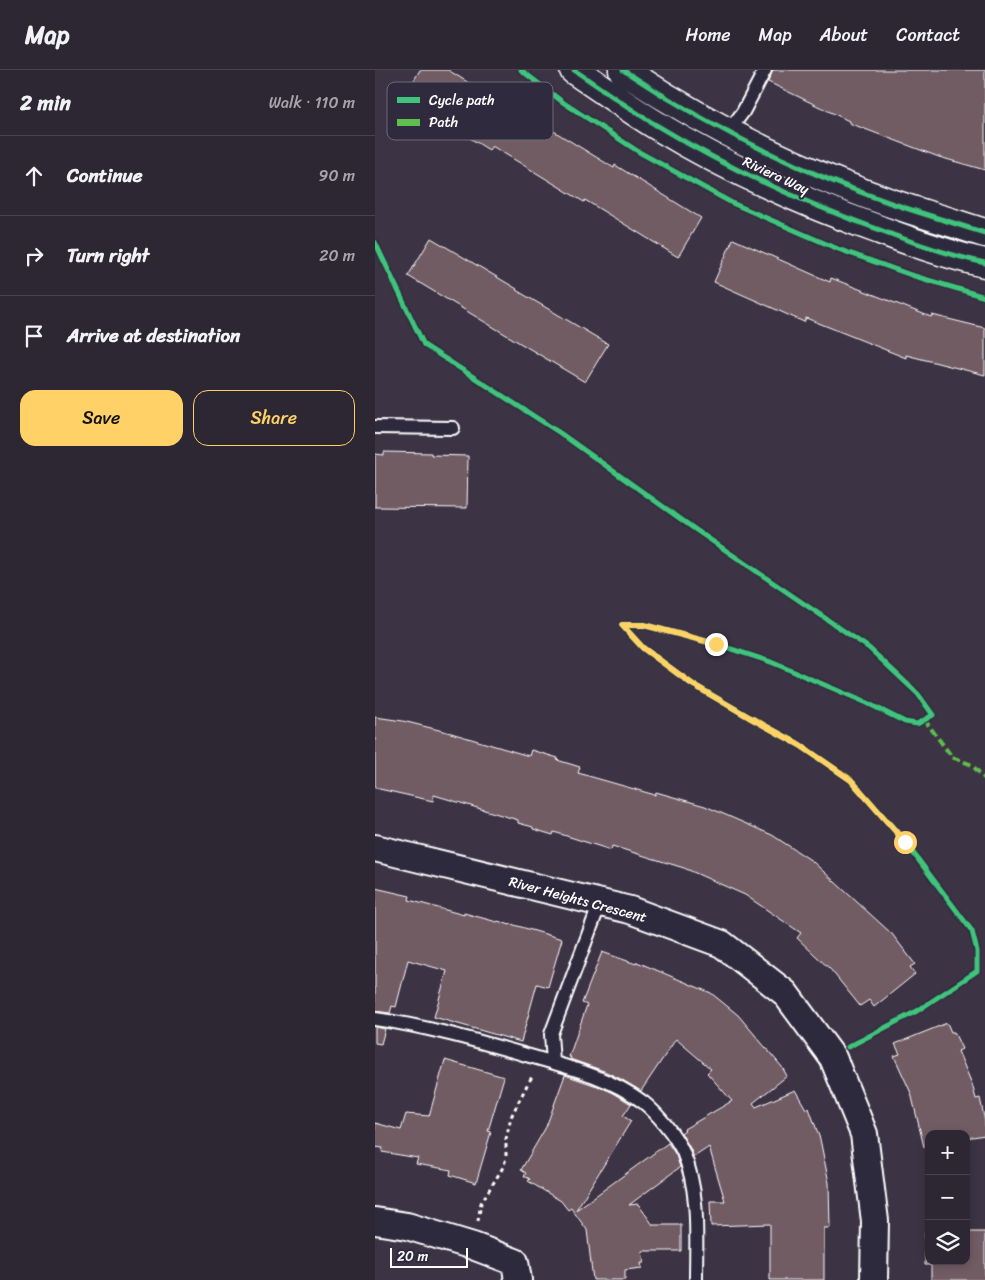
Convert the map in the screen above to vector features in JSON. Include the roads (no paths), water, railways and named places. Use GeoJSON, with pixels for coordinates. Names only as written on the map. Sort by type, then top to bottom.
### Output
{"type":"FeatureCollection","features":[{"type":"Feature","properties":{"kind":"street","name":"Riviera Way"},"geometry":{"type":"LineString","coordinates":[[574,70],[664,129],[709,155],[792,197],[903,239],[985,263]]}},
{"type":"Feature","properties":{"kind":"street","name":"Riviera Way"},"geometry":{"type":"LineString","coordinates":[[623,70],[656,92],[728,132],[813,174],[860,193],[919,213],[985,232]]}},
{"type":"Feature","properties":{"kind":"street","name":"River Heights Crescent"},"geometry":{"type":"LineString","coordinates":[[375,848],[630,910],[722,944],[785,993],[833,1058],[864,1134],[875,1221],[874,1280]]}},
{"type":"Feature","properties":{"kind":"street"},"geometry":{"type":"LineString","coordinates":[[375,1221],[407,1226],[473,1246],[515,1262],[518,1280]]}},
{"type":"Feature","properties":{"kind":"lane"},"geometry":{"type":"LineString","coordinates":[[728,132],[743,112],[765,70]]}},
{"type":"Feature","properties":{"kind":"lane"},"geometry":{"type":"LineString","coordinates":[[375,427],[453,428]]}},
{"type":"Feature","properties":{"kind":"lane"},"geometry":{"type":"LineString","coordinates":[[553,1062],[551,1034],[601,903]]}},
{"type":"Feature","properties":{"kind":"lane"},"geometry":{"type":"LineString","coordinates":[[375,1019],[457,1035],[579,1070],[615,1086],[643,1102],[665,1124],[682,1151],[693,1181],[696,1212],[696,1280]]}}]}
